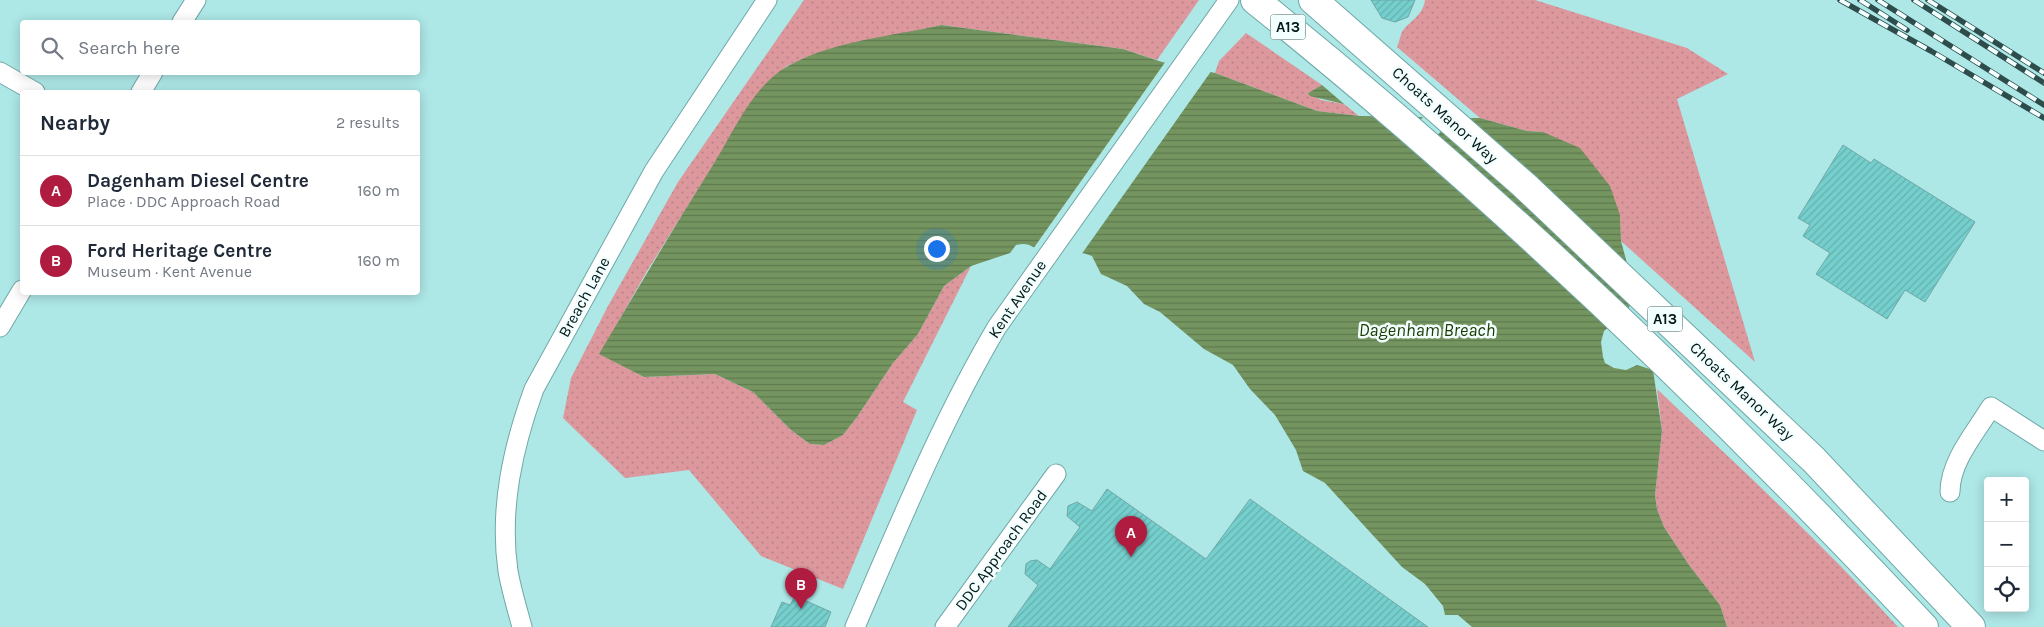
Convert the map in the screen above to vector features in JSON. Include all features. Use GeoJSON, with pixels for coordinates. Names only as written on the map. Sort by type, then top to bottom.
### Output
{"type":"FeatureCollection","features":[{"type":"Feature","properties":{"kind":"highway","name":"Choats Manor Way"},"geometry":{"type":"LineString","coordinates":[[1255,0],[1322,54],[1502,211],[1648,347],[1790,486],[1924,627]]}},
{"type":"Feature","properties":{"kind":"highway","name":"Choats Manor Way"},"geometry":{"type":"LineString","coordinates":[[1314,0],[1524,185],[1814,460],[1971,627]]}},
{"type":"Feature","properties":{"kind":"street"},"geometry":{"type":"LineString","coordinates":[[183,20],[196,0]]}},
{"type":"Feature","properties":{"kind":"street","name":"Breach Lane"},"geometry":{"type":"LineString","coordinates":[[522,627],[508,571],[505,515],[512,459],[520,427],[534,389],[654,171],[733,48],[767,0]]}},
{"type":"Feature","properties":{"kind":"street","name":"Kent Avenue"},"geometry":{"type":"LineString","coordinates":[[855,627],[905,509],[968,376],[997,327],[1228,0]]}},
{"type":"Feature","properties":{"kind":"street"},"geometry":{"type":"LineString","coordinates":[[0,72],[32,90]]}},
{"type":"Feature","properties":{"kind":"street"},"geometry":{"type":"LineString","coordinates":[[142,90],[151,75]]}},
{"type":"Feature","properties":{"kind":"street"},"geometry":{"type":"LineString","coordinates":[[0,327],[20,293]]}},
{"type":"Feature","properties":{"kind":"street"},"geometry":{"type":"LineString","coordinates":[[1950,492],[1952,474],[1959,459],[1992,407],[2044,441]]}},
{"type":"Feature","properties":{"kind":"street","name":"DDC Approach Road"},"geometry":{"type":"LineString","coordinates":[[945,627],[1056,474]]}},
{"type":"Feature","properties":{"kind":"shaded area"},"geometry":{"type":"Polygon","coordinates":[[[804,0],[1199,0],[1157,60],[1123,49],[941,25],[807,57],[787,66],[773,77],[751,105],[647,271],[600,354],[644,377],[715,374],[753,392],[791,430],[810,444],[824,445],[843,435],[893,363],[918,334],[944,286],[971,266],[903,402],[917,410],[843,589],[761,556],[689,470],[625,478],[563,418],[571,378],[608,306],[678,182],[804,0]]]}},
{"type":"Feature","properties":{"kind":"shaded area"},"geometry":{"type":"Polygon","coordinates":[[[1425,0],[1535,0],[1687,48],[1728,74],[1677,99],[1755,362],[1621,241],[1620,215],[1543,132],[1527,131],[1480,118],[1397,47],[1402,32],[1422,10],[1425,0]]]}},
{"type":"Feature","properties":{"kind":"shaded area"},"geometry":{"type":"Polygon","coordinates":[[[1246,33],[1322,85],[1308,93],[1321,100],[1344,104],[1359,116],[1317,111],[1215,73],[1219,61],[1246,33]]]}},
{"type":"Feature","properties":{"kind":"shaded area"},"geometry":{"type":"Polygon","coordinates":[[[1657,389],[1810,535],[1898,627],[1727,627],[1720,605],[1689,565],[1664,527],[1657,509],[1655,495],[1662,431],[1657,389]]]}},
{"type":"Feature","properties":{"kind":"water","name":"Dagenham Breach"},"geometry":{"type":"Polygon","coordinates":[[[941,25],[1123,49],[1162,62],[1215,73],[1317,111],[1359,116],[1423,117],[1402,142],[1420,156],[1452,118],[1480,118],[1527,131],[1543,132],[1580,148],[1610,186],[1620,215],[1621,241],[1635,293],[1627,312],[1604,331],[1601,342],[1603,357],[1605,363],[1614,368],[1626,370],[1637,365],[1653,370],[1662,431],[1655,495],[1657,509],[1664,527],[1689,565],[1720,605],[1727,627],[1472,627],[1458,615],[1445,615],[1443,606],[1425,584],[1402,567],[1325,483],[1303,471],[1296,450],[1275,415],[1250,389],[1233,365],[1204,349],[1160,312],[1144,304],[1127,286],[1101,274],[1092,256],[1086,254],[1039,249],[1027,244],[1021,244],[1016,245],[1010,253],[971,266],[944,286],[918,334],[893,363],[843,435],[824,445],[810,444],[791,430],[753,392],[715,374],[644,377],[599,354],[745,111],[764,85],[788,66],[825,50],[863,40],[941,25]]]}},
{"type":"Feature","properties":{"kind":"water"},"geometry":{"type":"Polygon","coordinates":[[[1322,85],[1344,104],[1310,96],[1308,93],[1322,85]]]}},
{"type":"Feature","properties":{"kind":"pier"},"geometry":{"type":"Polygon","coordinates":[[[1166,61],[1212,70],[1081,255],[1033,249],[1166,61]]]}},
{"type":"Feature","properties":{"kind":"building"},"geometry":{"type":"Polygon","coordinates":[[[1371,0],[1415,0],[1408,17],[1395,22],[1382,18],[1371,0]]]}},
{"type":"Feature","properties":{"kind":"building"},"geometry":{"type":"Polygon","coordinates":[[[1843,145],[1871,163],[1874,159],[1975,222],[1925,302],[1905,290],[1887,319],[1816,274],[1830,253],[1803,236],[1810,225],[1798,218],[1843,145]]]}},
{"type":"Feature","properties":{"kind":"building"},"geometry":{"type":"Polygon","coordinates":[[[1107,489],[1206,559],[1250,499],[1428,627],[1008,627],[1038,585],[1025,574],[1026,564],[1037,560],[1050,569],[1080,527],[1067,516],[1068,506],[1077,502],[1092,511],[1107,489]]]}},
{"type":"Feature","properties":{"kind":"building"},"geometry":{"type":"Polygon","coordinates":[[[795,596],[831,612],[825,627],[771,627],[782,602],[790,605],[795,596]]]}},
{"type":"Feature","properties":{"kind":"railway"},"geometry":{"type":"LineString","coordinates":[[1840,0],[2044,118]]}},
{"type":"Feature","properties":{"kind":"railway"},"geometry":{"type":"LineString","coordinates":[[1860,0],[1907,30]]}},
{"type":"Feature","properties":{"kind":"railway"},"geometry":{"type":"LineString","coordinates":[[1878,0],[2044,105]]}},
{"type":"Feature","properties":{"kind":"railway"},"geometry":{"type":"LineString","coordinates":[[1914,0],[2044,83]]}},
{"type":"Feature","properties":{"kind":"railway"},"geometry":{"type":"LineString","coordinates":[[1928,0],[2044,73]]}},
{"type":"Feature","properties":{"kind":"place","name":"Dagenham Diesel Centre"},"geometry":{"type":"Point","coordinates":[1131,557]}},
{"type":"Feature","properties":{"kind":"place","name":"Ford Heritage Centre"},"geometry":{"type":"Point","coordinates":[801,609]}}]}
